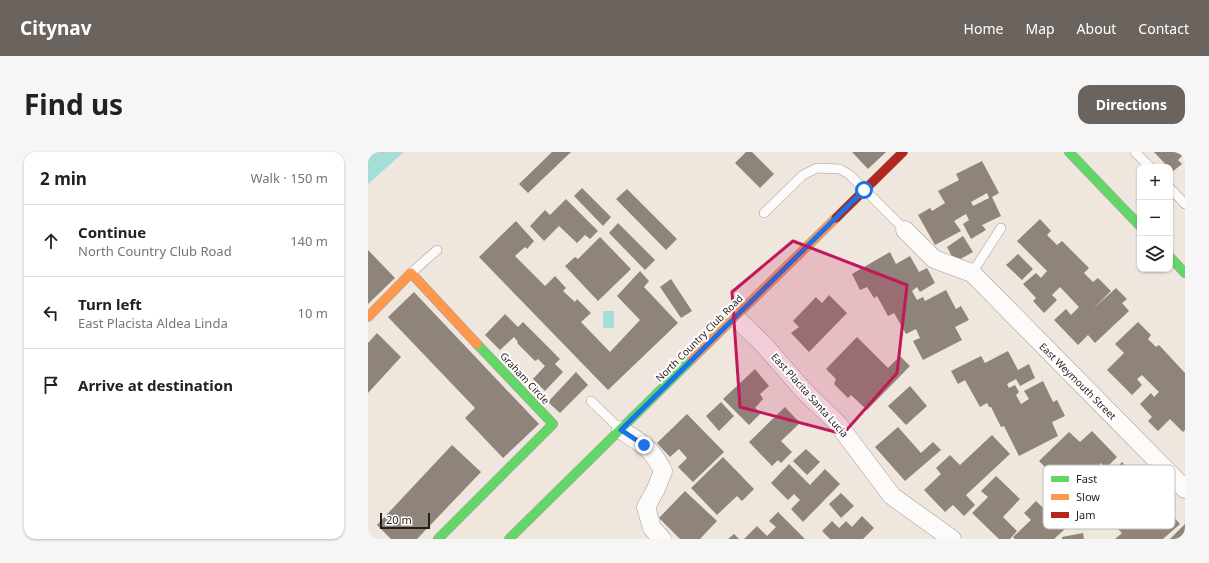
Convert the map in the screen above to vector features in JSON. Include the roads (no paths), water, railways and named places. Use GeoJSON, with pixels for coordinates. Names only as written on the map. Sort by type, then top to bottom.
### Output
{"type":"FeatureCollection","features":[{"type":"Feature","properties":{"kind":"street","name":"North Country Club Road"},"geometry":{"type":"LineString","coordinates":[[509,539],[903,152]]}},
{"type":"Feature","properties":{"kind":"street"},"geometry":{"type":"LineString","coordinates":[[1069,152],[1137,223]]}},
{"type":"Feature","properties":{"kind":"street"},"geometry":{"type":"LineString","coordinates":[[1078,152],[1089,173]]}},
{"type":"Feature","properties":{"kind":"street","name":"East Weymouth Street"},"geometry":{"type":"LineString","coordinates":[[905,230],[934,259],[972,273],[1161,465]]}},
{"type":"Feature","properties":{"kind":"street"},"geometry":{"type":"LineString","coordinates":[[1173,261],[1185,273]]}},
{"type":"Feature","properties":{"kind":"street"},"geometry":{"type":"LineString","coordinates":[[368,317],[411,273]]}},
{"type":"Feature","properties":{"kind":"street","name":"Graham Circle"},"geometry":{"type":"LineString","coordinates":[[411,273],[553,424],[438,539]]}},
{"type":"Feature","properties":{"kind":"street","name":"East Placita Santa Lucia"},"geometry":{"type":"LineString","coordinates":[[735,317],[764,345],[805,392],[837,423],[892,496],[952,539]]}},
{"type":"Feature","properties":{"kind":"street"},"geometry":{"type":"LineString","coordinates":[[621,430],[644,445],[656,457],[663,470],[656,489],[646,507],[652,528],[662,539]]}},
{"type":"Feature","properties":{"kind":"street","name":"East Weymouth Street"},"geometry":{"type":"LineString","coordinates":[[1175,479],[1185,489]]}},
{"type":"Feature","properties":{"kind":"lane"},"geometry":{"type":"LineString","coordinates":[[1135,152],[1147,164]]}},
{"type":"Feature","properties":{"kind":"lane","name":"East Weymouth Street"},"geometry":{"type":"LineString","coordinates":[[764,213],[803,175],[817,168],[840,169],[850,175],[905,230]]}},
{"type":"Feature","properties":{"kind":"lane"},"geometry":{"type":"LineString","coordinates":[[1173,191],[1185,204]]}},
{"type":"Feature","properties":{"kind":"lane"},"geometry":{"type":"LineString","coordinates":[[972,273],[1001,228]]}},
{"type":"Feature","properties":{"kind":"lane"},"geometry":{"type":"LineString","coordinates":[[411,273],[437,250]]}},
{"type":"Feature","properties":{"kind":"lane"},"geometry":{"type":"LineString","coordinates":[[1173,261],[1185,256]]}},
{"type":"Feature","properties":{"kind":"lane"},"geometry":{"type":"LineString","coordinates":[[591,401],[621,430]]}},
{"type":"Feature","properties":{"kind":"water"},"geometry":{"type":"Polygon","coordinates":[[[368,152],[404,152],[368,184],[368,152]]]}},
{"type":"Feature","properties":{"kind":"water"},"geometry":{"type":"Polygon","coordinates":[[[603,311],[614,311],[614,328],[603,328],[603,311]]]}}]}
